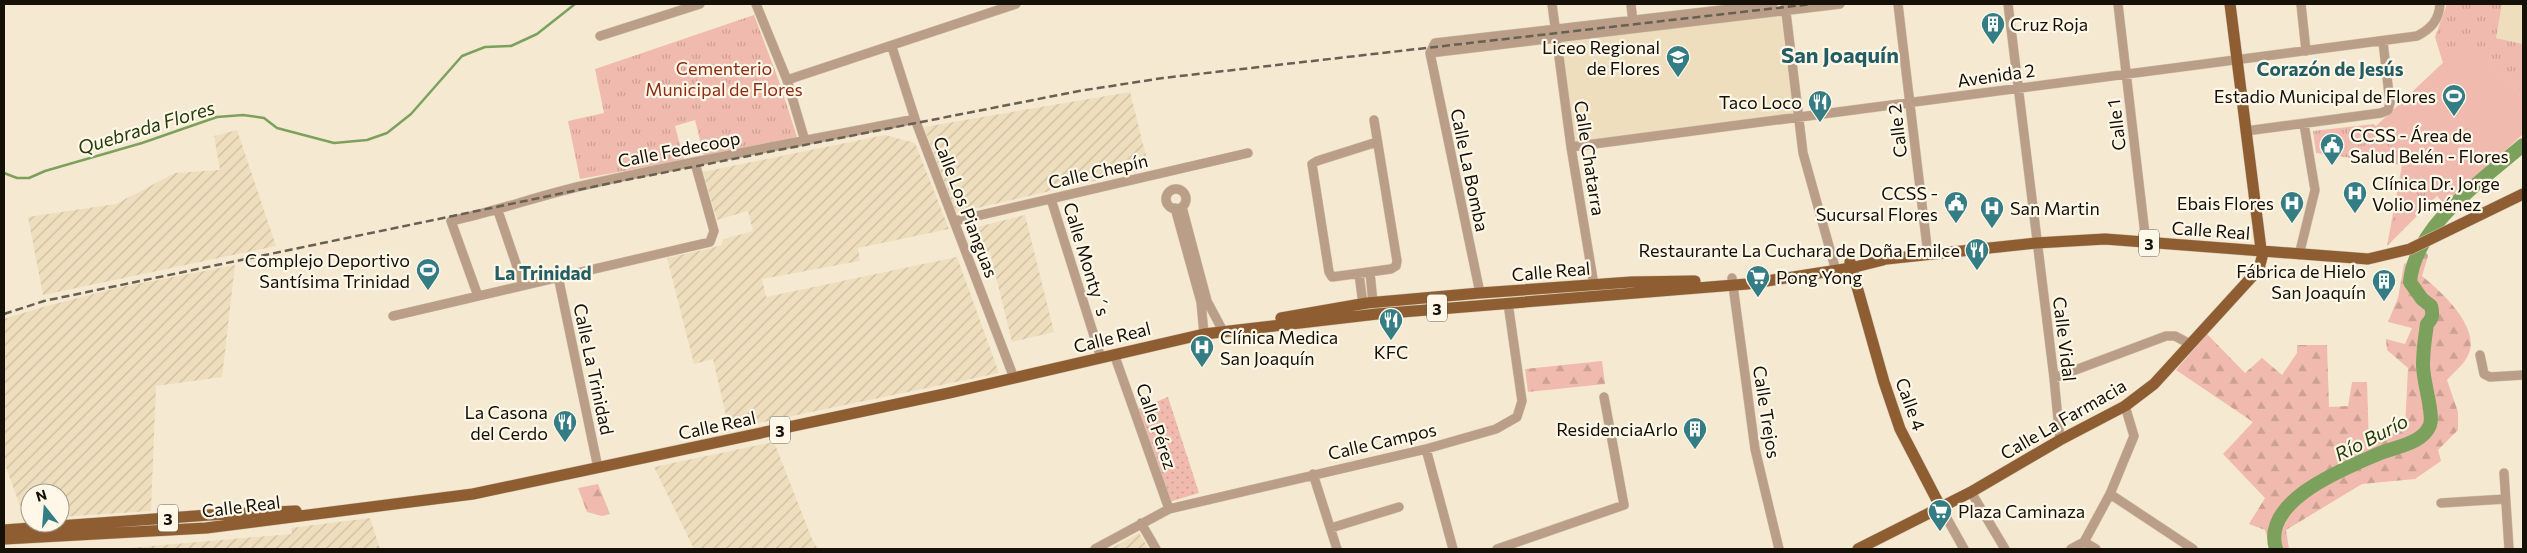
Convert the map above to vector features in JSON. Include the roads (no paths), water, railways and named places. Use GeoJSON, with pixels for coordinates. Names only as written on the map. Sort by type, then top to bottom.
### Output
{"type":"FeatureCollection","features":[{"type":"Feature","properties":{"kind":"main road"},"geometry":{"type":"LineString","coordinates":[[2230,4],[2262,251],[2259,269]]}},
{"type":"Feature","properties":{"kind":"main road","name":"Calle Real"},"geometry":{"type":"LineString","coordinates":[[4,539],[206,528],[473,494],[1014,378],[1223,331],[1438,308],[1640,292],[1883,260],[2036,243],[2105,239],[2368,259],[2410,249],[2523,194]]}},
{"type":"Feature","properties":{"kind":"main road"},"geometry":{"type":"LineString","coordinates":[[2259,269],[2268,262],[2294,258],[2299,255]]}},
{"type":"Feature","properties":{"kind":"main road","name":"Calle 4"},"geometry":{"type":"LineString","coordinates":[[1851,265],[1900,429],[1940,506]]}},
{"type":"Feature","properties":{"kind":"main road","name":"Calle La Farmacia"},"geometry":{"type":"LineString","coordinates":[[1858,549],[1971,492],[2060,440],[2125,406],[2154,384],[2259,269]]}},
{"type":"Feature","properties":{"kind":"main road","name":"Calle Real"},"geometry":{"type":"LineString","coordinates":[[1223,331],[1302,314],[1368,303],[1594,285],[1733,281]]}},
{"type":"Feature","properties":{"kind":"main road"},"geometry":{"type":"LineString","coordinates":[[1567,297],[1588,290],[1594,285],[1600,289],[1624,288],[1640,292]]}},
{"type":"Feature","properties":{"kind":"main road"},"geometry":{"type":"LineString","coordinates":[[1438,308],[1458,301],[1474,299],[1480,293],[1486,298],[1504,299],[1508,303],[1512,297],[1550,289]]}},
{"type":"Feature","properties":{"kind":"main road","name":"Calle Real"},"geometry":{"type":"LineString","coordinates":[[4,530],[238,513],[333,512]]}},
{"type":"Feature","properties":{"kind":"main road"},"geometry":{"type":"LineString","coordinates":[[177,517],[206,528],[213,523],[238,513]]}},
{"type":"Feature","properties":{"kind":"street"},"geometry":{"type":"LineString","coordinates":[[600,36],[700,4]]}},
{"type":"Feature","properties":{"kind":"street"},"geometry":{"type":"LineString","coordinates":[[756,4],[787,80],[806,141]]}},
{"type":"Feature","properties":{"kind":"street"},"geometry":{"type":"LineString","coordinates":[[787,80],[892,47],[1016,4]]}},
{"type":"Feature","properties":{"kind":"street","name":"Calle Chatarra"},"geometry":{"type":"LineString","coordinates":[[1552,4],[1571,147],[1594,285]]}},
{"type":"Feature","properties":{"kind":"street"},"geometry":{"type":"LineString","coordinates":[[1631,4],[1633,24]]}},
{"type":"Feature","properties":{"kind":"street"},"geometry":{"type":"LineString","coordinates":[[1430,53],[1773,4]]}},
{"type":"Feature","properties":{"kind":"street"},"geometry":{"type":"LineString","coordinates":[[1707,12],[1840,4]]}},
{"type":"Feature","properties":{"kind":"street","name":"Calle 2"},"geometry":{"type":"LineString","coordinates":[[1898,4],[1928,255]]}},
{"type":"Feature","properties":{"kind":"street","name":"Calle Vidal"},"geometry":{"type":"LineString","coordinates":[[2008,4],[2060,440]]}},
{"type":"Feature","properties":{"kind":"street","name":"Calle 1"},"geometry":{"type":"LineString","coordinates":[[2118,4],[2146,243]]}},
{"type":"Feature","properties":{"kind":"street"},"geometry":{"type":"LineString","coordinates":[[2301,4],[2306,51]]}},
{"type":"Feature","properties":{"kind":"street","name":"Avenida 2"},"geometry":{"type":"LineString","coordinates":[[1571,147],[1798,116],[2383,42],[2417,36],[2426,32],[2434,25],[2440,4]]}},
{"type":"Feature","properties":{"kind":"street"},"geometry":{"type":"LineString","coordinates":[[1786,7],[1806,169],[1835,267]]}},
{"type":"Feature","properties":{"kind":"street"},"geometry":{"type":"LineString","coordinates":[[1430,53],[1435,43],[1555,34]]}},
{"type":"Feature","properties":{"kind":"street"},"geometry":{"type":"LineString","coordinates":[[2246,131],[2381,113],[2388,110],[2390,103],[2383,42]]}},
{"type":"Feature","properties":{"kind":"street","name":"Calle Los Pianguas"},"geometry":{"type":"LineString","coordinates":[[892,47],[915,119],[956,221],[1014,378]]}},
{"type":"Feature","properties":{"kind":"street","name":"Calle La Bomba"},"geometry":{"type":"LineString","coordinates":[[1430,53],[1480,293]]}},
{"type":"Feature","properties":{"kind":"street","name":"Calle Fedecoop"},"geometry":{"type":"LineString","coordinates":[[478,296],[451,222],[498,211],[551,193],[695,162],[915,119]]}},
{"type":"Feature","properties":{"kind":"street"},"geometry":{"type":"LineString","coordinates":[[1374,120],[1397,261],[1396,266],[1391,269],[1336,278],[1329,272],[1312,164],[1377,142]]}},
{"type":"Feature","properties":{"kind":"street"},"geometry":{"type":"LineString","coordinates":[[2299,255],[2314,190],[2304,124]]}},
{"type":"Feature","properties":{"kind":"street","name":"Calle Chepín"},"geometry":{"type":"LineString","coordinates":[[956,221],[1248,152]]}},
{"type":"Feature","properties":{"kind":"street"},"geometry":{"type":"LineString","coordinates":[[393,316],[523,284],[710,242],[714,231],[695,162]]}},
{"type":"Feature","properties":{"kind":"street","name":"Calle Monty´s"},"geometry":{"type":"LineString","coordinates":[[1051,199],[1101,358]]}},
{"type":"Feature","properties":{"kind":"street"},"geometry":{"type":"LineString","coordinates":[[1178,208],[1204,302],[1204,334]]}},
{"type":"Feature","properties":{"kind":"street"},"geometry":{"type":"LineString","coordinates":[[498,211],[523,284]]}},
{"type":"Feature","properties":{"kind":"street"},"geometry":{"type":"LineString","coordinates":[[1368,303],[1370,272]]}},
{"type":"Feature","properties":{"kind":"street"},"geometry":{"type":"LineString","coordinates":[[1359,274],[1368,303]]}},
{"type":"Feature","properties":{"kind":"street","name":"Calle La Trinidad"},"geometry":{"type":"LineString","coordinates":[[558,276],[598,468]]}},
{"type":"Feature","properties":{"kind":"street","name":"Calle Trejos"},"geometry":{"type":"LineString","coordinates":[[1733,281],[1755,449],[1779,549]]}},
{"type":"Feature","properties":{"kind":"street"},"geometry":{"type":"LineString","coordinates":[[1204,302],[1223,331]]}},
{"type":"Feature","properties":{"kind":"street","name":"Calle Campos"},"geometry":{"type":"LineString","coordinates":[[1095,549],[1168,509],[1426,449],[1502,427],[1520,413],[1522,391],[1508,303]]}},
{"type":"Feature","properties":{"kind":"street"},"geometry":{"type":"LineString","coordinates":[[2054,378],[2166,336],[2175,336],[2190,344]]}},
{"type":"Feature","properties":{"kind":"street","name":"Calle Pérez"},"geometry":{"type":"LineString","coordinates":[[1114,354],[1168,509]]}},
{"type":"Feature","properties":{"kind":"street"},"geometry":{"type":"LineString","coordinates":[[2480,355],[2484,374],[2490,377],[2523,375]]}},
{"type":"Feature","properties":{"kind":"street"},"geometry":{"type":"LineString","coordinates":[[1497,549],[1624,505],[1604,397]]}},
{"type":"Feature","properties":{"kind":"street"},"geometry":{"type":"LineString","coordinates":[[2071,549],[2084,542],[2110,494],[2134,436],[2125,406]]}},
{"type":"Feature","properties":{"kind":"street"},"geometry":{"type":"LineString","coordinates":[[1426,449],[1453,549]]}},
{"type":"Feature","properties":{"kind":"street"},"geometry":{"type":"LineString","coordinates":[[2504,473],[2509,549]]}},
{"type":"Feature","properties":{"kind":"street"},"geometry":{"type":"LineString","coordinates":[[1313,474],[1337,549]]}},
{"type":"Feature","properties":{"kind":"street"},"geometry":{"type":"LineString","coordinates":[[1971,492],[2005,549]]}},
{"type":"Feature","properties":{"kind":"street"},"geometry":{"type":"LineString","coordinates":[[2110,494],[2193,549]]}},
{"type":"Feature","properties":{"kind":"street"},"geometry":{"type":"LineString","coordinates":[[2441,503],[2505,499]]}},
{"type":"Feature","properties":{"kind":"street","name":"Calle 4"},"geometry":{"type":"LineString","coordinates":[[1940,506],[1964,549]]}},
{"type":"Feature","properties":{"kind":"street"},"geometry":{"type":"LineString","coordinates":[[1331,528],[1399,507]]}},
{"type":"Feature","properties":{"kind":"street"},"geometry":{"type":"LineString","coordinates":[[1141,523],[1156,549]]}},
{"type":"Feature","properties":{"kind":"street"},"geometry":{"type":"LineString","coordinates":[[2084,542],[2096,549]]}},
{"type":"Feature","properties":{"kind":"waterway","name":"Quebrada Flores"},"geometry":{"type":"LineString","coordinates":[[4,173],[17,178],[29,178],[45,171],[142,143],[217,117],[243,115],[264,118],[277,128],[334,143],[367,140],[387,133],[411,114],[462,56],[485,47],[511,46],[537,34],[575,4]]}},
{"type":"Feature","properties":{"kind":"waterway","name":"Río Burío"},"geometry":{"type":"LineString","coordinates":[[2276,549],[2275,532],[2281,516],[2292,502],[2308,489],[2345,468],[2415,441],[2421,437],[2430,425],[2431,413],[2423,372],[2423,360],[2427,324],[2431,318],[2432,311],[2431,306],[2422,299],[2410,282],[2415,261],[2424,241],[2454,205],[2471,188],[2523,145]]}},
{"type":"Feature","properties":{"kind":"railway"},"geometry":{"type":"LineString","coordinates":[[4,314],[44,301],[621,181],[1079,91],[1163,78],[1812,4]]}},
{"type":"Feature","properties":{"kind":"place","name":"Cruz Roja"},"geometry":{"type":"Point","coordinates":[1993,45]}},
{"type":"Feature","properties":{"kind":"place","name":"Liceo Regional de Flores"},"geometry":{"type":"Point","coordinates":[1678,78]}},
{"type":"Feature","properties":{"kind":"place","name":"Estadio Municipal de Flores"},"geometry":{"type":"Point","coordinates":[2454,117]}},
{"type":"Feature","properties":{"kind":"place","name":"Taco Loco"},"geometry":{"type":"Point","coordinates":[1820,123]}},
{"type":"Feature","properties":{"kind":"place","name":"CCSS - Área de Salud Belén - Flores"},"geometry":{"type":"Point","coordinates":[2332,166]}},
{"type":"Feature","properties":{"kind":"place","name":"Clínica Dr. Jorge Volio Jiménez"},"geometry":{"type":"Point","coordinates":[2355,214]}},
{"type":"Feature","properties":{"kind":"place","name":"CCSS - Sucursal Flores"},"geometry":{"type":"Point","coordinates":[1956,224]}},
{"type":"Feature","properties":{"kind":"place","name":"Ebais Flores"},"geometry":{"type":"Point","coordinates":[2292,224]}},
{"type":"Feature","properties":{"kind":"place","name":"San Martin"},"geometry":{"type":"Point","coordinates":[1992,229]}},
{"type":"Feature","properties":{"kind":"place","name":"Restaurante La Cuchara de Doña Emilce"},"geometry":{"type":"Point","coordinates":[1977,271]}},
{"type":"Feature","properties":{"kind":"place","name":"Complejo Deportivo Santísima Trinidad"},"geometry":{"type":"Point","coordinates":[428,291]}},
{"type":"Feature","properties":{"kind":"place","name":"Pong Yong"},"geometry":{"type":"Point","coordinates":[1758,298]}},
{"type":"Feature","properties":{"kind":"place","name":"Fábrica de Hielo San Joaquín"},"geometry":{"type":"Point","coordinates":[2384,302]}},
{"type":"Feature","properties":{"kind":"place","name":"KFC"},"geometry":{"type":"Point","coordinates":[1391,341]}},
{"type":"Feature","properties":{"kind":"place","name":"Clínica Medica San Joaquín"},"geometry":{"type":"Point","coordinates":[1202,368]}},
{"type":"Feature","properties":{"kind":"place","name":"La Casona del Cerdo"},"geometry":{"type":"Point","coordinates":[565,443]}},
{"type":"Feature","properties":{"kind":"place","name":"ResidenciaArlo"},"geometry":{"type":"Point","coordinates":[1695,450]}},
{"type":"Feature","properties":{"kind":"place","name":"Plaza Caminaza"},"geometry":{"type":"Point","coordinates":[1940,532]}},
{"type":"Feature","properties":{"kind":"district","name":"San Joaquín"},"geometry":{"type":"Point","coordinates":[1840,54]}},
{"type":"Feature","properties":{"kind":"district","name":"Corazón de Jesús"},"geometry":{"type":"Point","coordinates":[2330,68]}},
{"type":"Feature","properties":{"kind":"district","name":"La Trinidad"},"geometry":{"type":"Point","coordinates":[543,272]}},
{"type":"Feature","properties":{"kind":"park label","name":"Cementerio Municipal de Flores"},"geometry":{"type":"Point","coordinates":[724,78]}}]}
